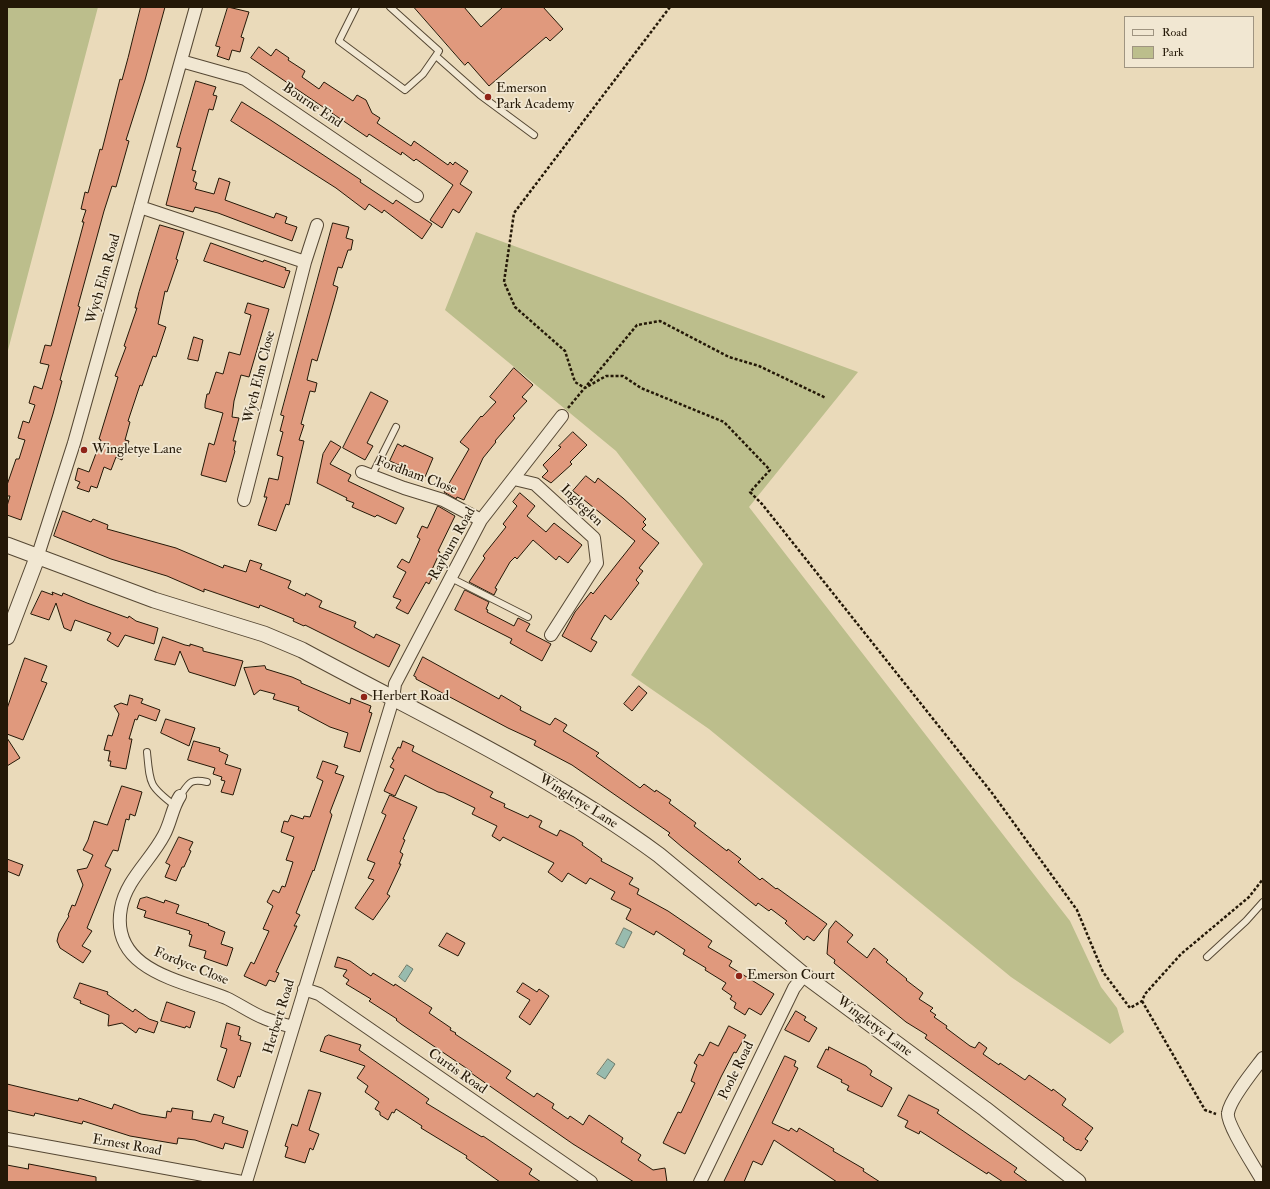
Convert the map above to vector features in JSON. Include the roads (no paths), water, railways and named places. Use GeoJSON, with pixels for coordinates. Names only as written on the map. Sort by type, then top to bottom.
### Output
{"type":"FeatureCollection","features":[{"type":"Feature","properties":{"kind":"street","name":"Wych Elm Road"},"geometry":{"type":"LineString","coordinates":[[37,558],[74,443],[196,7]]}},
{"type":"Feature","properties":{"kind":"street","name":"Bourne End"},"geometry":{"type":"LineString","coordinates":[[181,61],[244,79],[417,196]]}},
{"type":"Feature","properties":{"kind":"street"},"geometry":{"type":"LineString","coordinates":[[140,207],[305,262]]}},
{"type":"Feature","properties":{"kind":"street","name":"Wych Elm Close"},"geometry":{"type":"LineString","coordinates":[[244,500],[305,262],[317,225]]}},
{"type":"Feature","properties":{"kind":"street","name":"Rayburn Road"},"geometry":{"type":"LineString","coordinates":[[393,699],[395,684],[481,520],[562,416]]}},
{"type":"Feature","properties":{"kind":"street","name":"Fordham Close"},"geometry":{"type":"LineString","coordinates":[[366,474],[443,500],[481,520]]}},
{"type":"Feature","properties":{"kind":"street","name":"Ingleglen"},"geometry":{"type":"LineString","coordinates":[[514,479],[535,484],[594,538],[597,563],[551,634]]}},
{"type":"Feature","properties":{"kind":"street","name":"Wingletye Lane"},"geometry":{"type":"LineString","coordinates":[[7,545],[37,558],[154,600],[264,634],[302,650],[530,772],[634,837],[804,975],[985,1109],[1078,1182]]}},
{"type":"Feature","properties":{"kind":"street"},"geometry":{"type":"LineString","coordinates":[[7,637],[37,558]]}},
{"type":"Feature","properties":{"kind":"street","name":"Herbert Road"},"geometry":{"type":"LineString","coordinates":[[246,1182],[393,699]]}},
{"type":"Feature","properties":{"kind":"street","name":"Fordyce Close"},"geometry":{"type":"LineString","coordinates":[[177,801],[164,836],[124,894],[120,909],[120,924],[123,939],[129,952],[154,971],[226,998],[263,1018],[293,1027]]}},
{"type":"Feature","properties":{"kind":"street","name":"Poole Road"},"geometry":{"type":"LineString","coordinates":[[700,1182],[794,988],[804,975]]}},
{"type":"Feature","properties":{"kind":"street","name":"Curtis Road"},"geometry":{"type":"LineString","coordinates":[[304,989],[319,994],[592,1182]]}},
{"type":"Feature","properties":{"kind":"street"},"geometry":{"type":"LineString","coordinates":[[1263,1058],[1231,1104],[1222,1114],[1231,1126],[1263,1182]]}},
{"type":"Feature","properties":{"kind":"street","name":"Ernest Road"},"geometry":{"type":"LineString","coordinates":[[7,1139],[242,1182]]}},
{"type":"Feature","properties":{"kind":"lane"},"geometry":{"type":"LineString","coordinates":[[356,7],[340,41],[405,90],[423,74],[439,52],[390,7]]}},
{"type":"Feature","properties":{"kind":"lane"},"geometry":{"type":"LineString","coordinates":[[436,56],[480,95],[534,135]]}},
{"type":"Feature","properties":{"kind":"lane"},"geometry":{"type":"LineString","coordinates":[[366,474],[396,427]]}},
{"type":"Feature","properties":{"kind":"lane"},"geometry":{"type":"LineString","coordinates":[[451,578],[528,617]]}},
{"type":"Feature","properties":{"kind":"lane"},"geometry":{"type":"LineString","coordinates":[[147,752],[149,777],[152,786],[156,791],[177,801],[190,782],[196,779],[207,782]]}},
{"type":"Feature","properties":{"kind":"lane"},"geometry":{"type":"LineString","coordinates":[[1207,957],[1246,921],[1263,902]]}},
{"type":"Feature","properties":{"kind":"place","name":"Emerson Park Academy"},"geometry":{"type":"Point","coordinates":[488,97]}},
{"type":"Feature","properties":{"kind":"place","name":"Wingletye Lane"},"geometry":{"type":"Point","coordinates":[84,450]}},
{"type":"Feature","properties":{"kind":"place","name":"Herbert Road"},"geometry":{"type":"Point","coordinates":[364,697]}},
{"type":"Feature","properties":{"kind":"place","name":"Emerson Court"},"geometry":{"type":"Point","coordinates":[739,976]}}]}
